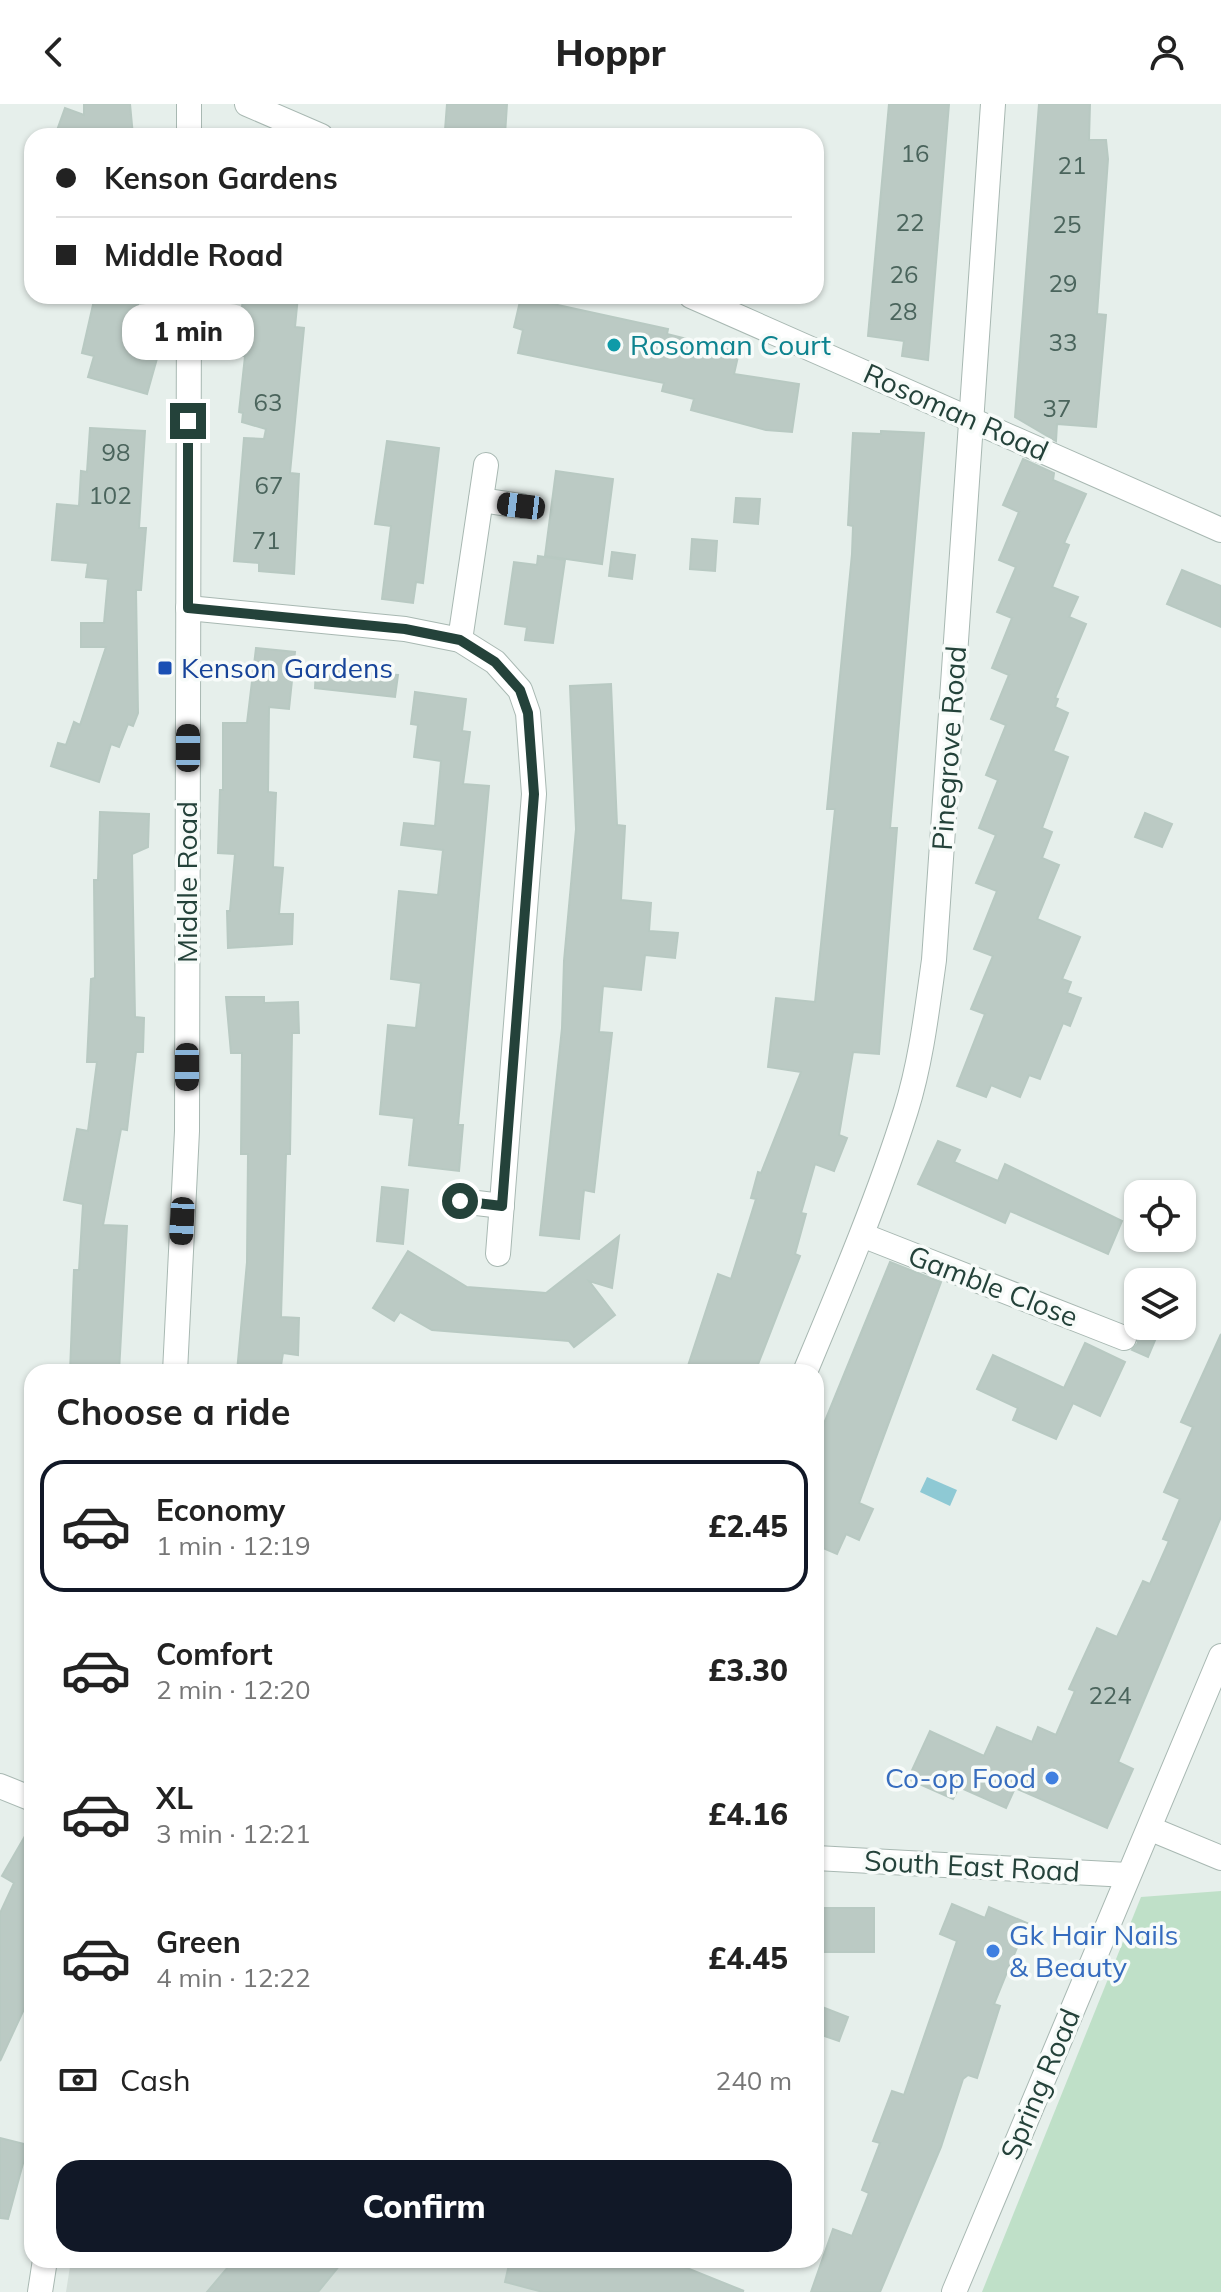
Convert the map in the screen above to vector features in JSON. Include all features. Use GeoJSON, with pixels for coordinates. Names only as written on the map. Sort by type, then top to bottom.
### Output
{"type":"FeatureCollection","features":[{"type":"Feature","properties":{"kind":"street"},"geometry":{"type":"LineString","coordinates":[[189,104],[189,128]]}},
{"type":"Feature","properties":{"kind":"street"},"geometry":{"type":"LineString","coordinates":[[247,104],[302,128]]}},
{"type":"Feature","properties":{"kind":"street","name":"Pinegrove Road"},"geometry":{"type":"LineString","coordinates":[[808,1364],[862,1235],[906,1109],[921,1047],[934,960],[993,104]]}},
{"type":"Feature","properties":{"kind":"street","name":"Middle Road"},"geometry":{"type":"LineString","coordinates":[[175,1364],[187,1131],[189,304]]}},
{"type":"Feature","properties":{"kind":"street","name":"Rosoman Road"},"geometry":{"type":"LineString","coordinates":[[709,304],[1221,530]]}},
{"type":"Feature","properties":{"kind":"street"},"geometry":{"type":"LineString","coordinates":[[460,640],[486,465]]}},
{"type":"Feature","properties":{"kind":"street"},"geometry":{"type":"LineString","coordinates":[[481,500],[521,506]]}},
{"type":"Feature","properties":{"kind":"street"},"geometry":{"type":"LineString","coordinates":[[188,608],[405,629],[460,640],[495,662],[513,680],[528,713],[533,751],[531,851],[498,1254]]}},
{"type":"Feature","properties":{"kind":"street"},"geometry":{"type":"LineString","coordinates":[[460,1201],[502,1206]]}},
{"type":"Feature","properties":{"kind":"street","name":"Gamble Close"},"geometry":{"type":"LineString","coordinates":[[862,1235],[1124,1338]]}},
{"type":"Feature","properties":{"kind":"street","name":"Spring Road"},"geometry":{"type":"LineString","coordinates":[[954,2292],[1128,1875],[1151,1829],[1221,1656]]}},
{"type":"Feature","properties":{"kind":"street"},"geometry":{"type":"LineString","coordinates":[[0,1786],[24,1796]]}},
{"type":"Feature","properties":{"kind":"street"},"geometry":{"type":"LineString","coordinates":[[1151,1829],[1221,1858]]}},
{"type":"Feature","properties":{"kind":"street","name":"South East Road"},"geometry":{"type":"LineString","coordinates":[[824,1858],[1128,1875]]}},
{"type":"Feature","properties":{"kind":"street"},"geometry":{"type":"LineString","coordinates":[[40,2292],[44,2268]]}},
{"type":"Feature","properties":{"kind":"shaded area"},"geometry":{"type":"Polygon","coordinates":[[[70,2268],[629,2268],[621,2292],[66,2292],[70,2268]]]}},
{"type":"Feature","properties":{"kind":"green space"},"geometry":{"type":"Polygon","coordinates":[[[1221,1891],[1221,2292],[982,2292],[1141,1897],[1221,1891]]]}},
{"type":"Feature","properties":{"kind":"water"},"geometry":{"type":"Polygon","coordinates":[[[927,1477],[957,1490],[950,1506],[920,1492],[927,1477]]]}},
{"type":"Feature","properties":{"kind":"building"},"geometry":{"type":"Polygon","coordinates":[[[84,104],[130,104],[132,128],[58,128],[65,108],[84,115],[84,104]]]}},
{"type":"Feature","properties":{"kind":"building"},"geometry":{"type":"Polygon","coordinates":[[[447,104],[507,104],[505,128],[445,128],[447,104]]]}},
{"type":"Feature","properties":{"kind":"building"},"geometry":{"type":"Polygon","coordinates":[[[889,104],[949,104],[928,360],[902,356],[904,341],[868,336],[889,104]]]}},
{"type":"Feature","properties":{"kind":"building"},"geometry":{"type":"Polygon","coordinates":[[[1039,104],[1090,104],[1089,140],[1106,140],[1108,159],[1097,314],[1106,315],[1096,427],[1057,424],[1056,441],[1015,417],[1039,104]]]}},
{"type":"Feature","properties":{"kind":"building"},"geometry":{"type":"Polygon","coordinates":[[[93,304],[138,304],[136,310],[142,312],[130,347],[158,355],[147,394],[88,377],[94,356],[82,353],[93,304]]]}},
{"type":"Feature","properties":{"kind":"building"},"geometry":{"type":"Polygon","coordinates":[[[242,304],[297,304],[295,327],[304,328],[290,473],[299,474],[294,574],[259,571],[259,563],[234,561],[244,438],[264,439],[266,429],[242,422],[243,413],[239,412],[245,356],[238,356],[242,304]]]}},
{"type":"Feature","properties":{"kind":"building"},"geometry":{"type":"Polygon","coordinates":[[[519,304],[553,304],[668,329],[667,334],[739,352],[734,374],[799,384],[792,432],[766,430],[691,410],[694,399],[662,391],[664,383],[518,353],[523,330],[514,327],[519,304]]]}},
{"type":"Feature","properties":{"kind":"building"},"geometry":{"type":"Polygon","coordinates":[[[90,428],[145,431],[139,528],[146,528],[141,590],[136,590],[138,713],[133,726],[128,724],[119,747],[111,744],[99,782],[51,766],[58,743],[66,745],[74,722],[80,725],[106,647],[81,647],[81,623],[104,623],[108,579],[86,577],[88,563],[52,560],[57,504],[79,506],[81,471],[87,472],[90,428]]]}},
{"type":"Feature","properties":{"kind":"building"},"geometry":{"type":"Polygon","coordinates":[[[881,431],[924,433],[890,828],[897,828],[879,1054],[853,1052],[839,1135],[847,1138],[834,1171],[815,1164],[801,1213],[806,1214],[795,1254],[800,1256],[758,1364],[689,1364],[718,1274],[731,1279],[756,1199],[751,1198],[758,1172],[761,1173],[801,1072],[768,1067],[776,998],[815,1002],[835,809],[827,809],[852,554],[853,526],[848,525],[853,433],[881,434],[881,431]]]}},
{"type":"Feature","properties":{"kind":"building"},"geometry":{"type":"Polygon","coordinates":[[[387,441],[439,448],[423,583],[416,582],[413,603],[382,599],[391,526],[375,524],[387,441]]]}},
{"type":"Feature","properties":{"kind":"building"},"geometry":{"type":"Polygon","coordinates":[[[1023,459],[1054,473],[1053,480],[1086,494],[1064,543],[1069,545],[1052,587],[1078,597],[1069,617],[1086,624],[1055,698],[1058,699],[1055,707],[1068,713],[1053,751],[1068,757],[1042,828],[1052,832],[1042,858],[1059,865],[1037,919],[1080,937],[1062,979],[1071,982],[1067,993],[1081,998],[1070,1026],[1063,1023],[1040,1079],[1029,1075],[1020,1097],[991,1085],[986,1097],[957,1086],[985,1014],[971,1009],[993,956],[974,949],[997,891],[976,883],[996,835],[979,828],[998,780],[986,775],[1006,725],[991,719],[1009,675],[992,668],[1012,618],[997,612],[1016,567],[999,560],[1019,512],[1003,505],[1023,459]]]}},
{"type":"Feature","properties":{"kind":"building"},"geometry":{"type":"Polygon","coordinates":[[[556,471],[613,479],[602,564],[545,556],[556,471]]]}},
{"type":"Feature","properties":{"kind":"building"},"geometry":{"type":"Polygon","coordinates":[[[736,498],[760,499],[758,524],[734,522],[736,498]]]}},
{"type":"Feature","properties":{"kind":"building"},"geometry":{"type":"Polygon","coordinates":[[[692,539],[717,541],[715,571],[690,569],[692,539]]]}},
{"type":"Feature","properties":{"kind":"building"},"geometry":{"type":"Polygon","coordinates":[[[612,552],[635,555],[632,579],[609,576],[612,552]]]}},
{"type":"Feature","properties":{"kind":"building"},"geometry":{"type":"Polygon","coordinates":[[[538,556],[565,560],[553,643],[525,640],[527,627],[505,624],[514,562],[537,565],[538,556]]]}},
{"type":"Feature","properties":{"kind":"building"},"geometry":{"type":"Polygon","coordinates":[[[1182,570],[1221,586],[1221,627],[1167,604],[1182,570]]]}},
{"type":"Feature","properties":{"kind":"building"},"geometry":{"type":"Polygon","coordinates":[[[256,648],[295,652],[289,709],[269,707],[268,792],[276,793],[273,867],[283,868],[279,914],[293,914],[292,944],[228,948],[227,911],[230,911],[235,854],[218,853],[220,790],[223,790],[223,723],[247,723],[256,648]]]}},
{"type":"Feature","properties":{"kind":"building"},"geometry":{"type":"Polygon","coordinates":[[[316,670],[398,675],[395,697],[315,688],[316,670]]]}},
{"type":"Feature","properties":{"kind":"building"},"geometry":{"type":"Polygon","coordinates":[[[611,684],[617,825],[625,826],[621,900],[651,903],[649,931],[678,933],[675,958],[645,955],[641,990],[603,986],[599,1032],[612,1033],[594,1192],[584,1190],[579,1239],[540,1235],[562,1028],[564,961],[576,829],[570,686],[611,684]]]}},
{"type":"Feature","properties":{"kind":"building"},"geometry":{"type":"Polygon","coordinates":[[[415,692],[466,699],[462,731],[470,732],[463,784],[489,786],[458,1125],[463,1125],[459,1171],[409,1165],[414,1118],[380,1114],[388,1025],[416,1028],[421,983],[391,979],[399,891],[438,895],[443,850],[401,845],[404,823],[435,826],[441,761],[414,757],[418,725],[411,724],[415,692]]]}},
{"type":"Feature","properties":{"kind":"building"},"geometry":{"type":"Polygon","coordinates":[[[100,812],[149,814],[148,847],[132,854],[135,1017],[144,1018],[143,1052],[136,1052],[127,1130],[121,1129],[103,1225],[127,1226],[119,1364],[70,1364],[74,1270],[79,1270],[83,1204],[64,1200],[77,1129],[88,1131],[97,1062],[87,1062],[91,979],[95,978],[94,880],[98,880],[100,812]]]}},
{"type":"Feature","properties":{"kind":"building"},"geometry":{"type":"Polygon","coordinates":[[[1145,813],[1172,824],[1162,847],[1135,837],[1145,813]]]}},
{"type":"Feature","properties":{"kind":"building"},"geometry":{"type":"Polygon","coordinates":[[[226,997],[264,997],[264,1003],[298,1002],[299,1033],[292,1033],[290,1154],[286,1154],[281,1317],[299,1318],[298,1355],[283,1353],[281,1364],[238,1364],[247,1262],[248,1154],[241,1154],[242,1053],[231,1053],[226,997]]]}},
{"type":"Feature","properties":{"kind":"building"},"geometry":{"type":"Polygon","coordinates":[[[938,1141],[960,1150],[954,1162],[977,1172],[998,1181],[1005,1164],[1122,1221],[1108,1254],[1010,1211],[1005,1223],[918,1184],[938,1141]]]}},
{"type":"Feature","properties":{"kind":"building"},"geometry":{"type":"Polygon","coordinates":[[[382,1187],[408,1190],[403,1244],[377,1241],[382,1187]]]}},
{"type":"Feature","properties":{"kind":"building"},"geometry":{"type":"Polygon","coordinates":[[[619,1236],[612,1288],[589,1281],[615,1315],[574,1347],[569,1341],[432,1330],[400,1312],[394,1321],[373,1308],[408,1251],[467,1287],[546,1293],[619,1236]]]}},
{"type":"Feature","properties":{"kind":"building"},"geometry":{"type":"Polygon","coordinates":[[[890,1262],[941,1282],[859,1503],[873,1509],[859,1540],[846,1534],[837,1554],[824,1548],[824,1423],[890,1262]]]}},
{"type":"Feature","properties":{"kind":"building"},"geometry":{"type":"Polygon","coordinates":[[[1221,1334],[1221,1517],[1118,1762],[1133,1769],[1107,1828],[1015,1788],[1006,1808],[959,1787],[953,1799],[908,1779],[930,1731],[984,1756],[997,1727],[1032,1742],[1038,1727],[1056,1735],[1075,1691],[1069,1689],[1097,1628],[1117,1637],[1143,1581],[1150,1584],[1169,1541],[1163,1539],[1180,1499],[1164,1492],[1193,1427],[1181,1422],[1221,1334]]]}},
{"type":"Feature","properties":{"kind":"building"},"geometry":{"type":"Polygon","coordinates":[[[1137,1340],[1155,1340],[1148,1357],[1132,1350],[1137,1340]]]}},
{"type":"Feature","properties":{"kind":"building"},"geometry":{"type":"Polygon","coordinates":[[[1085,1343],[1125,1362],[1100,1416],[1073,1403],[1056,1439],[1013,1420],[1018,1408],[977,1389],[993,1355],[1064,1388],[1085,1343]]]}},
{"type":"Feature","properties":{"kind":"building"},"geometry":{"type":"Polygon","coordinates":[[[24,1838],[24,2009],[0,2061],[0,1913],[14,1883],[2,1876],[24,1838]]]}},
{"type":"Feature","properties":{"kind":"building"},"geometry":{"type":"Polygon","coordinates":[[[952,1904],[985,1918],[989,1907],[1027,1923],[994,2004],[1000,2006],[977,2078],[968,2075],[963,2079],[941,2147],[880,2292],[811,2292],[819,2268],[824,2268],[824,2255],[833,2229],[852,2236],[869,2193],[862,2190],[880,2143],[873,2141],[892,2091],[904,2095],[957,1941],[940,1934],[952,1904]]]}},
{"type":"Feature","properties":{"kind":"building"},"geometry":{"type":"Polygon","coordinates":[[[824,1908],[874,1908],[874,1952],[824,1952],[824,1908]]]}},
{"type":"Feature","properties":{"kind":"building"},"geometry":{"type":"Polygon","coordinates":[[[824,2008],[848,2017],[839,2041],[824,2036],[824,2008]]]}},
{"type":"Feature","properties":{"kind":"building"},"geometry":{"type":"Polygon","coordinates":[[[0,2138],[24,2144],[24,2160],[8,2219],[0,2218],[0,2138]]]}},
{"type":"Feature","properties":{"kind":"building"},"geometry":{"type":"Polygon","coordinates":[[[227,2268],[338,2268],[318,2292],[207,2292],[227,2268]]]}},
{"type":"Feature","properties":{"kind":"building"},"geometry":{"type":"Polygon","coordinates":[[[508,2268],[687,2268],[744,2291],[543,2292],[505,2282],[508,2268]]]}},
{"type":"Feature","properties":{"kind":"place","name":"Rosoman Court"},"geometry":{"type":"Point","coordinates":[614,345]}},
{"type":"Feature","properties":{"kind":"place","name":"Kenson Gardens"},"geometry":{"type":"Point","coordinates":[165,668]}},
{"type":"Feature","properties":{"kind":"place","name":"Co-op Food"},"geometry":{"type":"Point","coordinates":[1052,1778]}},
{"type":"Feature","properties":{"kind":"place","name":"Gk Hair Nails & Beauty"},"geometry":{"type":"Point","coordinates":[993,1951]}},
{"type":"Feature","properties":{"kind":"route"},"geometry":{"type":"LineString","coordinates":[[188,421],[188,608],[405,629],[460,640],[495,662],[520,690],[528,713],[534,794],[502,1206],[460,1201]]}}]}
